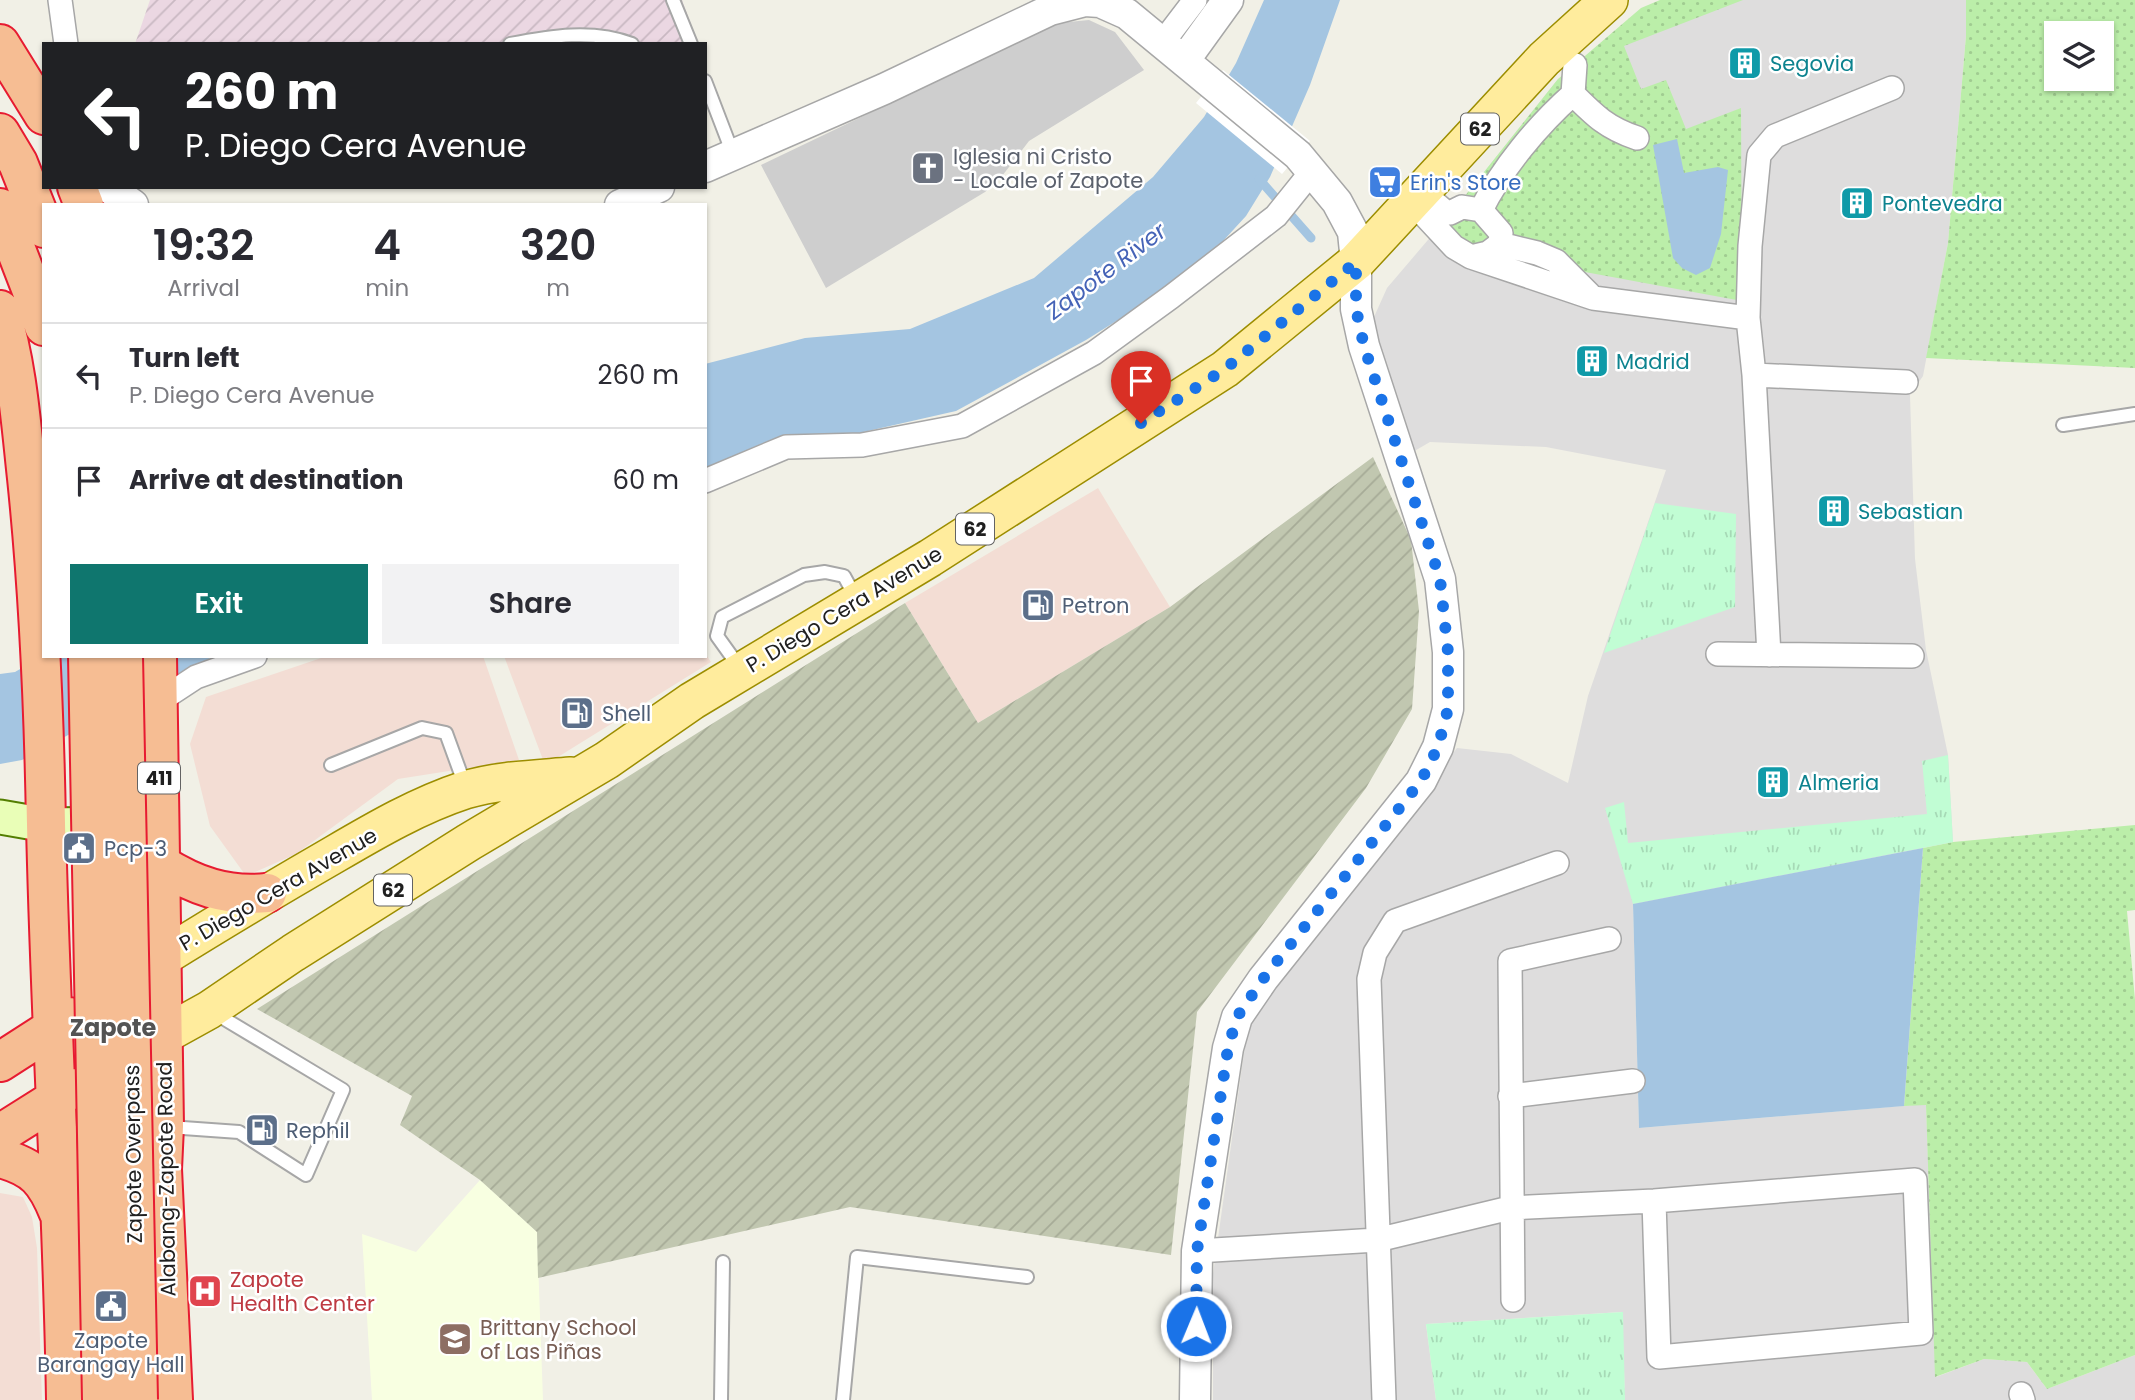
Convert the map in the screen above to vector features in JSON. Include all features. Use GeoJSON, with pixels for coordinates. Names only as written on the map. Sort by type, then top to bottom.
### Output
{"type":"FeatureCollection","features":[{"type":"Feature","properties":{"kind":"highway"},"geometry":{"type":"LineString","coordinates":[[0,44],[41,101]]}},
{"type":"Feature","properties":{"kind":"highway"},"geometry":{"type":"LineString","coordinates":[[0,133],[18,163],[42,223]]}},
{"type":"Feature","properties":{"kind":"highway"},"geometry":{"type":"LineString","coordinates":[[0,208],[42,320]]}},
{"type":"Feature","properties":{"kind":"highway"},"geometry":{"type":"LineString","coordinates":[[0,310],[7,334],[23,439],[38,624],[46,773],[54,1099],[59,1163],[66,1400]]}},
{"type":"Feature","properties":{"kind":"highway","name":"Zapote Overpass"},"geometry":{"type":"LineString","coordinates":[[88,658],[103,1400]]}},
{"type":"Feature","properties":{"kind":"highway","name":"Zapote Overpass"},"geometry":{"type":"LineString","coordinates":[[123,658],[138,1400]]}},
{"type":"Feature","properties":{"kind":"highway","name":"411"},"geometry":{"type":"LineString","coordinates":[[158,683],[160,959]]}},
{"type":"Feature","properties":{"kind":"highway"},"geometry":{"type":"LineString","coordinates":[[48,888],[69,907],[87,912],[138,912],[151,907],[161,880],[237,895],[267,893]]}},
{"type":"Feature","properties":{"kind":"highway","name":"P. Diego Cera Avenue"},"geometry":{"type":"LineString","coordinates":[[0,1062],[160,959]]}},
{"type":"Feature","properties":{"kind":"highway","name":"Alabang-Zapote Road"},"geometry":{"type":"LineString","coordinates":[[160,959],[164,1126],[162,1169],[173,1400]]}},
{"type":"Feature","properties":{"kind":"highway","name":"P. Diego Cera Avenue"},"geometry":{"type":"LineString","coordinates":[[0,1134],[162,1036]]}},
{"type":"Feature","properties":{"kind":"highway"},"geometry":{"type":"LineString","coordinates":[[59,1163],[97,1123],[123,1115],[139,1120],[155,1135],[162,1169]]}},
{"type":"Feature","properties":{"kind":"highway"},"geometry":{"type":"LineString","coordinates":[[0,1158],[19,1163],[34,1173],[49,1188],[61,1217]]}},
{"type":"Feature","properties":{"kind":"main road","name":"P. Diego Cera Avenue"},"geometry":{"type":"LineString","coordinates":[[162,1036],[209,1010],[293,953],[607,760],[692,701],[858,601],[1225,369],[1426,205],[1545,59],[1609,0]]}},
{"type":"Feature","properties":{"kind":"main road","name":"P. Diego Cera Avenue"},"geometry":{"type":"LineString","coordinates":[[160,959],[267,893],[410,813],[467,790],[502,783],[579,775]]}},
{"type":"Feature","properties":{"kind":"main road"},"geometry":{"type":"LineString","coordinates":[[0,817],[46,825],[159,824]]}},
{"type":"Feature","properties":{"kind":"street"},"geometry":{"type":"LineString","coordinates":[[60,0],[66,42]]}},
{"type":"Feature","properties":{"kind":"street"},"geometry":{"type":"LineString","coordinates":[[1174,51],[1195,0]]}},
{"type":"Feature","properties":{"kind":"street"},"geometry":{"type":"LineString","coordinates":[[1174,51],[1228,0]]}},
{"type":"Feature","properties":{"kind":"street"},"geometry":{"type":"LineString","coordinates":[[707,166],[884,89],[970,46],[1065,5],[1085,1],[1100,2],[1115,7],[1174,51],[1212,84],[1337,202],[1353,232],[1356,309],[1364,346],[1440,579],[1448,652],[1448,709],[1438,747],[1421,781],[1263,979],[1237,1017],[1228,1048],[1197,1251],[1195,1400]]}},
{"type":"Feature","properties":{"kind":"street"},"geometry":{"type":"LineString","coordinates":[[1481,210],[1492,188],[1534,134],[1550,114],[1573,94],[1575,65]]}},
{"type":"Feature","properties":{"kind":"street"},"geometry":{"type":"LineString","coordinates":[[1769,655],[1754,375],[1748,318],[1750,246],[1759,155],[1775,136],[1892,88]]}},
{"type":"Feature","properties":{"kind":"street"},"geometry":{"type":"LineString","coordinates":[[1573,94],[1600,120],[1616,131],[1637,138]]}},
{"type":"Feature","properties":{"kind":"street"},"geometry":{"type":"LineString","coordinates":[[707,480],[786,447],[862,445],[962,426],[1094,352],[1171,297],[1276,216],[1303,171]]}},
{"type":"Feature","properties":{"kind":"street"},"geometry":{"type":"LineString","coordinates":[[111,189],[130,203]]}},
{"type":"Feature","properties":{"kind":"street"},"geometry":{"type":"LineString","coordinates":[[624,203],[655,189]]}},
{"type":"Feature","properties":{"kind":"street"},"geometry":{"type":"LineString","coordinates":[[1426,205],[1450,213],[1462,207],[1481,210],[1501,233],[1500,244],[1488,253],[1471,257]]}},
{"type":"Feature","properties":{"kind":"street"},"geometry":{"type":"LineString","coordinates":[[1426,205],[1454,247],[1471,257],[1593,298],[1748,318]]}},
{"type":"Feature","properties":{"kind":"street"},"geometry":{"type":"LineString","coordinates":[[1500,244],[1537,253],[1556,261],[1593,298]]}},
{"type":"Feature","properties":{"kind":"street"},"geometry":{"type":"LineString","coordinates":[[1754,375],[1906,382]]}},
{"type":"Feature","properties":{"kind":"street"},"geometry":{"type":"LineString","coordinates":[[1718,654],[1912,656]]}},
{"type":"Feature","properties":{"kind":"street"},"geometry":{"type":"LineString","coordinates":[[158,683],[196,677],[249,658]]}},
{"type":"Feature","properties":{"kind":"street"},"geometry":{"type":"LineString","coordinates":[[1384,1400],[1369,979],[1375,953],[1395,921],[1558,863]]}},
{"type":"Feature","properties":{"kind":"street"},"geometry":{"type":"LineString","coordinates":[[1513,1300],[1510,1208],[1510,961],[1609,939]]}},
{"type":"Feature","properties":{"kind":"street"},"geometry":{"type":"LineString","coordinates":[[1510,1096],[1633,1081]]}},
{"type":"Feature","properties":{"kind":"street"},"geometry":{"type":"LineString","coordinates":[[1197,1251],[1377,1240],[1510,1208],[1654,1201],[1915,1180],[1921,1333],[1659,1357],[1654,1201]]}},
{"type":"Feature","properties":{"kind":"lane"},"geometry":{"type":"LineString","coordinates":[[673,0],[690,42]]}},
{"type":"Feature","properties":{"kind":"lane"},"geometry":{"type":"LineString","coordinates":[[520,42],[549,36],[580,35],[624,42]]}},
{"type":"Feature","properties":{"kind":"lane"},"geometry":{"type":"LineString","coordinates":[[707,86],[733,154]]}},
{"type":"Feature","properties":{"kind":"lane"},"geometry":{"type":"LineString","coordinates":[[2063,425],[2135,414]]}},
{"type":"Feature","properties":{"kind":"lane"},"geometry":{"type":"LineString","coordinates":[[742,671],[717,636],[722,617],[804,575],[825,572],[844,576],[858,601]]}},
{"type":"Feature","properties":{"kind":"lane"},"geometry":{"type":"LineString","coordinates":[[331,765],[422,728],[446,733],[467,790]]}},
{"type":"Feature","properties":{"kind":"lane"},"geometry":{"type":"LineString","coordinates":[[164,1126],[239,1132],[306,1175],[343,1090],[209,1010]]}},
{"type":"Feature","properties":{"kind":"lane"},"geometry":{"type":"LineString","coordinates":[[843,1400],[857,1256],[1027,1277]]}},
{"type":"Feature","properties":{"kind":"lane"},"geometry":{"type":"LineString","coordinates":[[721,1400],[723,1262]]}},
{"type":"Feature","properties":{"kind":"shaded area"},"geometry":{"type":"Polygon","coordinates":[[[150,0],[682,0],[697,42],[136,42],[150,0]]]}},
{"type":"Feature","properties":{"kind":"shaded area"},"geometry":{"type":"Polygon","coordinates":[[[1706,0],[1966,0],[1966,36],[1948,243],[1923,376],[1910,395],[1915,559],[1926,650],[1948,755],[1953,842],[1633,904],[1639,1128],[1926,1104],[1936,1377],[1984,1359],[2027,1362],[2047,1389],[2135,1355],[2135,1400],[1625,1400],[1622,1312],[1426,1324],[1436,1400],[1213,1400],[1213,1274],[1249,1017],[1457,748],[1511,754],[1568,783],[1588,696],[1666,470],[1546,447],[1430,442],[1411,453],[1377,355],[1374,317],[1387,288],[1462,200],[1558,79],[1706,0]]]}},
{"type":"Feature","properties":{"kind":"shaded area"},"geometry":{"type":"Polygon","coordinates":[[[1089,20],[1115,32],[1144,70],[1029,141],[999,180],[985,192],[826,288],[761,165],[1058,23],[1089,20]]]}},
{"type":"Feature","properties":{"kind":"shaded area"},"geometry":{"type":"Polygon","coordinates":[[[1373,457],[1411,540],[1419,611],[1412,709],[1366,788],[1197,1012],[1171,1255],[850,1207],[538,1278],[537,1232],[480,1180],[400,1125],[412,1096],[257,1009],[905,603],[978,723],[1170,607],[1373,457]]]}},
{"type":"Feature","properties":{"kind":"shaded area","name":"Petron"},"geometry":{"type":"Polygon","coordinates":[[[1098,488],[1170,607],[978,723],[905,603],[1098,488]]]}},
{"type":"Feature","properties":{"kind":"shaded area","name":"Shell"},"geometry":{"type":"Polygon","coordinates":[[[707,656],[711,662],[545,765],[505,658],[707,656]]]}},
{"type":"Feature","properties":{"kind":"shaded area"},"geometry":{"type":"Polygon","coordinates":[[[321,658],[484,658],[519,760],[398,779],[296,854],[246,876],[210,826],[190,744],[206,697],[321,658]]]}},
{"type":"Feature","properties":{"kind":"shaded area","name":"Brittany School of Las Piñas"},"geometry":{"type":"Polygon","coordinates":[[[480,1180],[537,1232],[543,1400],[372,1400],[362,1234],[416,1252],[480,1180]]]}},
{"type":"Feature","properties":{"kind":"shaded area"},"geometry":{"type":"Polygon","coordinates":[[[0,1193],[23,1197],[32,1217],[37,1248],[42,1400],[0,1400],[0,1193]]]}},
{"type":"Feature","properties":{"kind":"green space"},"geometry":{"type":"Polygon","coordinates":[[[1660,0],[1743,0],[1624,46],[1641,89],[1666,80],[1686,129],[1741,108],[1742,301],[1460,249],[1441,226],[1558,79],[1641,8],[1660,0]]]}},
{"type":"Feature","properties":{"kind":"green space"},"geometry":{"type":"Polygon","coordinates":[[[1966,0],[2135,0],[2135,368],[1926,358],[1948,243],[1966,36],[1966,0]]]}},
{"type":"Feature","properties":{"kind":"green space"},"geometry":{"type":"Polygon","coordinates":[[[1655,503],[1736,514],[1735,607],[1604,653],[1655,503]]]}},
{"type":"Feature","properties":{"kind":"green space"},"geometry":{"type":"Polygon","coordinates":[[[1948,755],[1953,842],[1633,904],[1605,808],[1624,802],[1628,843],[1927,814],[1922,761],[1948,755]]]}},
{"type":"Feature","properties":{"kind":"green space"},"geometry":{"type":"Polygon","coordinates":[[[2135,825],[2135,910],[2127,911],[2135,1000],[2135,1355],[2047,1389],[2027,1362],[1984,1359],[1935,1377],[1926,1105],[1904,1106],[1923,848],[1953,842],[2135,825]]]}},
{"type":"Feature","properties":{"kind":"green space"},"geometry":{"type":"Polygon","coordinates":[[[1623,1312],[1625,1400],[1436,1400],[1426,1324],[1623,1312]]]}},
{"type":"Feature","properties":{"kind":"water","name":"Zapote River"},"geometry":{"type":"Polygon","coordinates":[[[1264,0],[1340,0],[1310,85],[1270,177],[1246,216],[1212,253],[1166,290],[1086,340],[956,411],[859,433],[784,443],[707,468],[707,363],[805,338],[910,329],[1034,278],[1153,177],[1204,117],[1236,63],[1264,0]]]}},
{"type":"Feature","properties":{"kind":"water"},"geometry":{"type":"Polygon","coordinates":[[[1677,139],[1684,173],[1718,167],[1728,170],[1721,234],[1710,268],[1696,275],[1682,268],[1673,258],[1653,145],[1677,139]]]}},
{"type":"Feature","properties":{"kind":"water"},"geometry":{"type":"Polygon","coordinates":[[[42,656],[210,658],[22,760],[0,764],[0,674],[15,672],[42,656]]]}},
{"type":"Feature","properties":{"kind":"water"},"geometry":{"type":"Polygon","coordinates":[[[1923,848],[1904,1106],[1639,1128],[1633,904],[1923,848]]]}},
{"type":"Feature","properties":{"kind":"pier"},"geometry":{"type":"Polygon","coordinates":[[[1223,70],[1310,141],[1282,174],[1196,103],[1223,70]]]}},
{"type":"Feature","properties":{"kind":"waterway"},"geometry":{"type":"LineString","coordinates":[[1259,179],[1311,238]]}},
{"type":"Feature","properties":{"kind":"place","name":"Segovia"},"geometry":{"type":"Point","coordinates":[1745,63]}},
{"type":"Feature","properties":{"kind":"place","name":"Iglesia ni Cristo - Locale of Zapote"},"geometry":{"type":"Point","coordinates":[928,168]}},
{"type":"Feature","properties":{"kind":"place","name":"Erin's Store"},"geometry":{"type":"Point","coordinates":[1385,182]}},
{"type":"Feature","properties":{"kind":"place","name":"Pontevedra"},"geometry":{"type":"Point","coordinates":[1857,203]}},
{"type":"Feature","properties":{"kind":"place","name":"Madrid"},"geometry":{"type":"Point","coordinates":[1592,361]}},
{"type":"Feature","properties":{"kind":"place","name":"Sebastian"},"geometry":{"type":"Point","coordinates":[1834,511]}},
{"type":"Feature","properties":{"kind":"place","name":"Petron"},"geometry":{"type":"Point","coordinates":[1038,605]}},
{"type":"Feature","properties":{"kind":"place","name":"Shell"},"geometry":{"type":"Point","coordinates":[577,713]}},
{"type":"Feature","properties":{"kind":"place","name":"Almeria"},"geometry":{"type":"Point","coordinates":[1773,782]}},
{"type":"Feature","properties":{"kind":"place","name":"Pcp-3"},"geometry":{"type":"Point","coordinates":[79,848]}},
{"type":"Feature","properties":{"kind":"place","name":"Rephil"},"geometry":{"type":"Point","coordinates":[262,1130]}},
{"type":"Feature","properties":{"kind":"place","name":"Zapote Health Center"},"geometry":{"type":"Point","coordinates":[205,1291]}},
{"type":"Feature","properties":{"kind":"place","name":"Zapote Barangay Hall"},"geometry":{"type":"Point","coordinates":[111,1306]}},
{"type":"Feature","properties":{"kind":"place","name":"Brittany School of Las Piñas"},"geometry":{"type":"Point","coordinates":[455,1339]}},
{"type":"Feature","properties":{"kind":"district","name":"Zapote"},"geometry":{"type":"Point","coordinates":[113,1027]}},
{"type":"Feature","properties":{"kind":"route"},"geometry":{"type":"LineString","coordinates":[[1141,423],[1225,369],[1356,262],[1356,309],[1364,346],[1440,579],[1448,652],[1448,709],[1438,747],[1421,781],[1263,979],[1237,1017],[1228,1048],[1197,1251],[1196,1326]]}}]}
